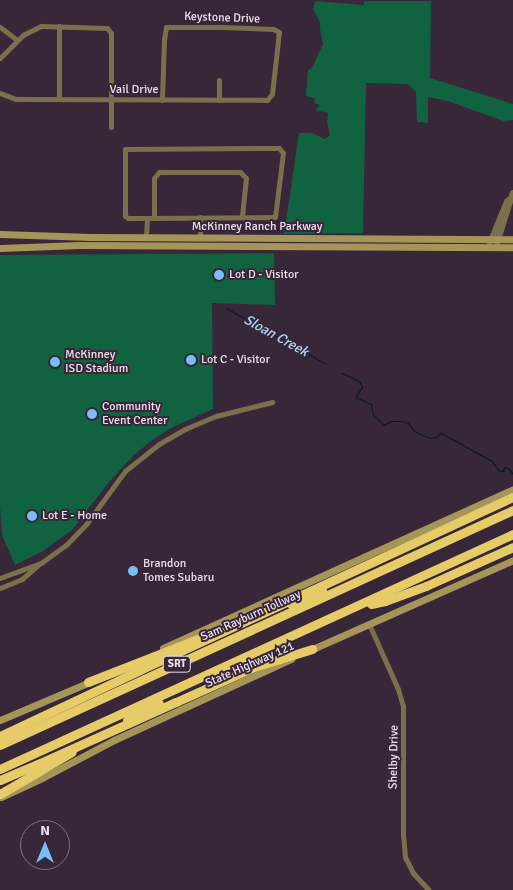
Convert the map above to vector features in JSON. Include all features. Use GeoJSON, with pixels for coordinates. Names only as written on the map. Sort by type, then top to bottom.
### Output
{"type":"FeatureCollection","features":[{"type":"Feature","properties":{"kind":"highway"},"geometry":{"type":"LineString","coordinates":[[0,736],[513,497]]}},
{"type":"Feature","properties":{"kind":"highway","name":"Sam Rayburn Tollway"},"geometry":{"type":"LineString","coordinates":[[0,745],[513,510]]}},
{"type":"Feature","properties":{"kind":"highway","name":"SRT"},"geometry":{"type":"LineString","coordinates":[[0,769],[513,534]]}},
{"type":"Feature","properties":{"kind":"highway"},"geometry":{"type":"LineString","coordinates":[[489,559],[513,547]]}},
{"type":"Feature","properties":{"kind":"highway"},"geometry":{"type":"LineString","coordinates":[[356,607],[385,601],[513,551]]}},
{"type":"Feature","properties":{"kind":"highway"},"geometry":{"type":"LineString","coordinates":[[88,682],[328,590],[354,584]]}},
{"type":"Feature","properties":{"kind":"highway"},"geometry":{"type":"LineString","coordinates":[[0,780],[40,764],[254,667],[312,650]]}},
{"type":"Feature","properties":{"kind":"highway"},"geometry":{"type":"LineString","coordinates":[[0,794],[159,703],[174,690]]}},
{"type":"Feature","properties":{"kind":"main road","name":"McKinney Ranch Parkway"},"geometry":{"type":"LineString","coordinates":[[0,234],[146,241],[513,247]]}},
{"type":"Feature","properties":{"kind":"main road"},"geometry":{"type":"LineString","coordinates":[[37,235],[37,248]]}},
{"type":"Feature","properties":{"kind":"main road","name":"McKinney Ranch Parkway"},"geometry":{"type":"LineString","coordinates":[[0,248],[37,248],[200,238],[513,239]]}},
{"type":"Feature","properties":{"kind":"main road"},"geometry":{"type":"LineString","coordinates":[[0,720],[513,489]]}},
{"type":"Feature","properties":{"kind":"main road","name":"State Highway 121"},"geometry":{"type":"LineString","coordinates":[[0,798],[114,740],[513,560]]}},
{"type":"Feature","properties":{"kind":"main road"},"geometry":{"type":"LineString","coordinates":[[0,715],[25,708]]}},
{"type":"Feature","properties":{"kind":"street"},"geometry":{"type":"LineString","coordinates":[[59,99],[60,26]]}},
{"type":"Feature","properties":{"kind":"street"},"geometry":{"type":"LineString","coordinates":[[0,58],[18,40],[34,28],[104,26],[110,29],[111,127]]}},
{"type":"Feature","properties":{"kind":"street"},"geometry":{"type":"LineString","coordinates":[[0,27],[18,40]]}},
{"type":"Feature","properties":{"kind":"street","name":"Keystone Drive"},"geometry":{"type":"LineString","coordinates":[[162,100],[166,27],[221,27],[278,31],[279,47],[270,98]]}},
{"type":"Feature","properties":{"kind":"street"},"geometry":{"type":"LineString","coordinates":[[219,80],[219,100]]}},
{"type":"Feature","properties":{"kind":"street","name":"Vail Drive"},"geometry":{"type":"LineString","coordinates":[[0,94],[16,99],[219,100],[270,98]]}},
{"type":"Feature","properties":{"kind":"street"},"geometry":{"type":"LineString","coordinates":[[280,148],[283,153],[275,217],[200,217],[128,218],[123,212],[125,149],[280,148]]}},
{"type":"Feature","properties":{"kind":"street"},"geometry":{"type":"LineString","coordinates":[[154,218],[154,178],[159,172],[240,172],[246,178],[242,217]]}},
{"type":"Feature","properties":{"kind":"street"},"geometry":{"type":"LineString","coordinates":[[492,247],[512,204],[512,196]]}},
{"type":"Feature","properties":{"kind":"street"},"geometry":{"type":"LineString","coordinates":[[200,217],[200,238]]}},
{"type":"Feature","properties":{"kind":"street"},"geometry":{"type":"LineString","coordinates":[[146,241],[147,218]]}},
{"type":"Feature","properties":{"kind":"street"},"geometry":{"type":"LineString","coordinates":[[0,588],[22,579],[40,563],[60,550],[82,529],[121,476],[152,448],[177,433],[207,419],[272,402]]}},
{"type":"Feature","properties":{"kind":"street"},"geometry":{"type":"LineString","coordinates":[[0,578],[40,563]]}},
{"type":"Feature","properties":{"kind":"street","name":"Shelby Drive"},"geometry":{"type":"LineString","coordinates":[[369,624],[398,689],[403,706],[403,834],[405,857],[413,873],[429,890]]}},
{"type":"Feature","properties":{"kind":"green space"},"geometry":{"type":"Polygon","coordinates":[[[315,1],[364,5],[364,1],[431,1],[430,78],[513,104],[513,120],[503,121],[448,101],[428,97],[428,123],[417,122],[416,92],[408,84],[366,83],[363,233],[284,234],[299,133],[312,133],[325,139],[330,135],[327,123],[328,113],[315,110],[320,105],[314,103],[315,98],[306,96],[308,70],[312,68],[323,44],[320,22],[313,9],[315,1]]]}},
{"type":"Feature","properties":{"kind":"green space"},"geometry":{"type":"Polygon","coordinates":[[[274,253],[275,305],[212,303],[213,409],[171,428],[151,441],[133,456],[109,482],[72,530],[43,551],[15,565],[2,535],[0,507],[0,255],[274,253]]]}},
{"type":"Feature","properties":{"kind":"waterway","name":"Sloan Creek"},"geometry":{"type":"LineString","coordinates":[[226,308],[326,364]]}},
{"type":"Feature","properties":{"kind":"waterway","name":"Sloan Creek"},"geometry":{"type":"LineString","coordinates":[[342,373],[359,381],[362,387],[356,396],[357,398],[371,404],[373,415],[384,425],[391,421],[402,421],[408,423],[414,431],[430,438],[436,437],[441,433],[492,461],[498,470],[503,471],[504,467],[508,468],[513,474]]}},
{"type":"Feature","properties":{"kind":"place","name":"Lot D - Visitor"},"geometry":{"type":"Point","coordinates":[219,275]}},
{"type":"Feature","properties":{"kind":"place","name":"Lot C - Visitor"},"geometry":{"type":"Point","coordinates":[191,360]}},
{"type":"Feature","properties":{"kind":"place","name":"McKinney ISD Stadium"},"geometry":{"type":"Point","coordinates":[55,362]}},
{"type":"Feature","properties":{"kind":"place","name":"Community Event Center"},"geometry":{"type":"Point","coordinates":[92,414]}},
{"type":"Feature","properties":{"kind":"place","name":"Lot E - Home"},"geometry":{"type":"Point","coordinates":[32,516]}},
{"type":"Feature","properties":{"kind":"place","name":"Brandon Tomes Subaru"},"geometry":{"type":"Point","coordinates":[133,571]}}]}
